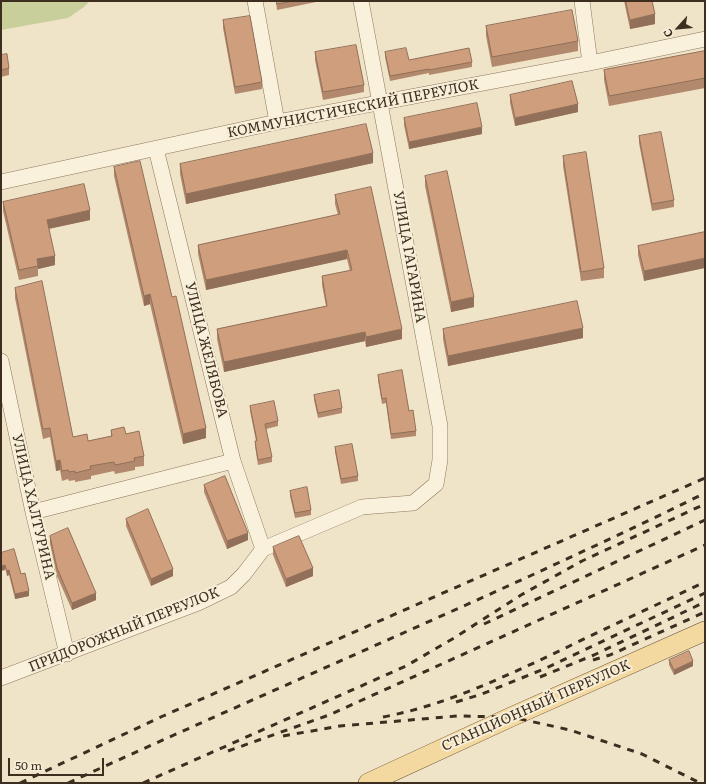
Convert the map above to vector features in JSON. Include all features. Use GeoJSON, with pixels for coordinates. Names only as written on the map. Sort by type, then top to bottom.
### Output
{"type":"FeatureCollection","features":[{"type":"Feature","properties":{"kind":"main road","name":"СТАНЦИОННЫЙ ПЕРЕУЛОК"},"geometry":{"type":"LineString","coordinates":[[368,783],[511,717],[705,631]]}},
{"type":"Feature","properties":{"kind":"street"},"geometry":{"type":"LineString","coordinates":[[255,1],[277,122]]}},
{"type":"Feature","properties":{"kind":"street","name":"УЛИЦА ГАГАРИНА"},"geometry":{"type":"LineString","coordinates":[[361,1],[440,426],[440,460],[436,484],[413,503]]}},
{"type":"Feature","properties":{"kind":"street"},"geometry":{"type":"LineString","coordinates":[[582,1],[590,63]]}},
{"type":"Feature","properties":{"kind":"street","name":"КОММУНИСТИЧЕСКИЙ ПЕРЕУЛОК"},"geometry":{"type":"LineString","coordinates":[[1,182],[277,122],[590,63],[705,39]]}},
{"type":"Feature","properties":{"kind":"street","name":"УЛИЦА ЖЕЛЯБОВА"},"geometry":{"type":"LineString","coordinates":[[156,149],[233,461],[263,549]]}},
{"type":"Feature","properties":{"kind":"street","name":"УЛИЦА ХАЛТУРИНА"},"geometry":{"type":"LineString","coordinates":[[1,361],[33,512],[67,654]]}},
{"type":"Feature","properties":{"kind":"street"},"geometry":{"type":"LineString","coordinates":[[33,512],[233,461]]}},
{"type":"Feature","properties":{"kind":"street","name":"ПРИДОРОЖНЫЙ ПЕРЕУЛОК"},"geometry":{"type":"LineString","coordinates":[[1,678],[198,603],[231,587],[244,574],[263,549],[362,507],[413,503]]}},
{"type":"Feature","properties":{"kind":"green space"},"geometry":{"type":"Polygon","coordinates":[[[1,1],[90,1],[68,18],[1,30],[1,1]]]}},
{"type":"Feature","properties":{"kind":"building"},"geometry":{"type":"Polygon","coordinates":[[[277,1],[293,1],[277,4],[277,1]]]}},
{"type":"Feature","properties":{"kind":"building"},"geometry":{"type":"Polygon","coordinates":[[[626,1],[652,1],[655,14],[630,20],[626,1]]]}},
{"type":"Feature","properties":{"kind":"building"},"geometry":{"type":"Polygon","coordinates":[[[572,10],[578,41],[492,57],[486,26],[572,10]]]}},
{"type":"Feature","properties":{"kind":"building"},"geometry":{"type":"Polygon","coordinates":[[[250,16],[262,82],[235,87],[223,20],[250,16]]]}},
{"type":"Feature","properties":{"kind":"building"},"geometry":{"type":"Polygon","coordinates":[[[356,45],[364,85],[323,92],[315,52],[356,45]]]}},
{"type":"Feature","properties":{"kind":"building"},"geometry":{"type":"Polygon","coordinates":[[[406,48],[409,60],[469,48],[472,62],[390,76],[385,52],[406,48]]]}},
{"type":"Feature","properties":{"kind":"building"},"geometry":{"type":"Polygon","coordinates":[[[705,51],[705,78],[609,96],[604,70],[705,51]]]}},
{"type":"Feature","properties":{"kind":"building"},"geometry":{"type":"Polygon","coordinates":[[[7,54],[9,68],[1,70],[1,55],[7,54]]]}},
{"type":"Feature","properties":{"kind":"building"},"geometry":{"type":"Polygon","coordinates":[[[572,81],[578,104],[515,118],[510,95],[572,81]]]}},
{"type":"Feature","properties":{"kind":"building"},"geometry":{"type":"Polygon","coordinates":[[[477,103],[482,127],[409,142],[404,118],[477,103]]]}},
{"type":"Feature","properties":{"kind":"building"},"geometry":{"type":"Polygon","coordinates":[[[366,124],[373,153],[186,194],[180,164],[366,124]]]}},
{"type":"Feature","properties":{"kind":"building"},"geometry":{"type":"Polygon","coordinates":[[[661,132],[674,200],[652,204],[639,136],[661,132]]]}},
{"type":"Feature","properties":{"kind":"building"},"geometry":{"type":"Polygon","coordinates":[[[586,152],[604,268],[581,272],[563,156],[586,152]]]}},
{"type":"Feature","properties":{"kind":"building"},"geometry":{"type":"Polygon","coordinates":[[[140,161],[172,297],[176,296],[206,428],[183,434],[150,294],[144,296],[114,167],[140,161]]]}},
{"type":"Feature","properties":{"kind":"building"},"geometry":{"type":"Polygon","coordinates":[[[447,171],[474,297],[451,302],[425,176],[447,171]]]}},
{"type":"Feature","properties":{"kind":"building"},"geometry":{"type":"Polygon","coordinates":[[[84,184],[90,210],[47,220],[55,256],[37,259],[38,266],[19,270],[3,202],[84,184]]]}},
{"type":"Feature","properties":{"kind":"building"},"geometry":{"type":"Polygon","coordinates":[[[371,187],[402,329],[366,337],[365,332],[224,362],[217,329],[327,306],[322,276],[352,270],[347,250],[206,280],[198,245],[340,214],[335,195],[371,187]]]}},
{"type":"Feature","properties":{"kind":"building"},"geometry":{"type":"Polygon","coordinates":[[[705,232],[705,258],[644,271],[638,246],[705,232]]]}},
{"type":"Feature","properties":{"kind":"building"},"geometry":{"type":"Polygon","coordinates":[[[42,281],[73,437],[87,434],[88,441],[112,436],[111,430],[124,427],[126,434],[139,431],[144,456],[134,458],[135,461],[115,465],[114,462],[90,466],[91,469],[75,473],[75,471],[62,471],[60,460],[56,461],[50,428],[43,429],[15,288],[42,281]]]}},
{"type":"Feature","properties":{"kind":"building"},"geometry":{"type":"Polygon","coordinates":[[[577,301],[583,328],[448,356],[443,329],[577,301]]]}},
{"type":"Feature","properties":{"kind":"building"},"geometry":{"type":"Polygon","coordinates":[[[402,370],[409,411],[413,410],[416,431],[391,434],[386,398],[382,399],[378,375],[402,370]]]}},
{"type":"Feature","properties":{"kind":"building"},"geometry":{"type":"Polygon","coordinates":[[[339,390],[342,408],[318,413],[314,395],[339,390]]]}},
{"type":"Feature","properties":{"kind":"building"},"geometry":{"type":"Polygon","coordinates":[[[274,401],[278,421],[265,424],[272,457],[258,460],[255,441],[257,441],[250,406],[274,401]]]}},
{"type":"Feature","properties":{"kind":"building"},"geometry":{"type":"Polygon","coordinates":[[[352,444],[358,476],[341,479],[335,447],[352,444]]]}},
{"type":"Feature","properties":{"kind":"building"},"geometry":{"type":"Polygon","coordinates":[[[225,476],[248,533],[227,541],[204,485],[225,476]]]}},
{"type":"Feature","properties":{"kind":"building"},"geometry":{"type":"Polygon","coordinates":[[[307,487],[311,510],[295,513],[290,491],[307,487]]]}},
{"type":"Feature","properties":{"kind":"building"},"geometry":{"type":"Polygon","coordinates":[[[148,509],[173,569],[151,579],[126,519],[148,509]]]}},
{"type":"Feature","properties":{"kind":"building"},"geometry":{"type":"Polygon","coordinates":[[[68,528],[96,593],[72,603],[57,568],[50,536],[68,528]]]}},
{"type":"Feature","properties":{"kind":"building"},"geometry":{"type":"Polygon","coordinates":[[[299,536],[313,568],[286,579],[273,547],[299,536]]]}},
{"type":"Feature","properties":{"kind":"building"},"geometry":{"type":"Polygon","coordinates":[[[14,549],[21,574],[25,573],[29,591],[15,594],[9,570],[7,571],[5,565],[1,566],[1,553],[14,549]]]}},
{"type":"Feature","properties":{"kind":"building"},"geometry":{"type":"Polygon","coordinates":[[[689,651],[693,661],[674,670],[669,660],[689,651]]]}},
{"type":"Feature","properties":{"kind":"railway"},"geometry":{"type":"LineString","coordinates":[[20,783],[163,716],[705,478]]}},
{"type":"Feature","properties":{"kind":"railway"},"geometry":{"type":"LineString","coordinates":[[68,783],[530,576],[705,493]]}},
{"type":"Feature","properties":{"kind":"railway"},"geometry":{"type":"LineString","coordinates":[[143,783],[406,666],[454,638],[521,595],[582,561],[705,504]]}},
{"type":"Feature","properties":{"kind":"railway"},"geometry":{"type":"LineString","coordinates":[[484,624],[705,520]]}},
{"type":"Feature","properties":{"kind":"railway"},"geometry":{"type":"LineString","coordinates":[[228,751],[329,715],[705,545]]}},
{"type":"Feature","properties":{"kind":"railway"},"geometry":{"type":"LineString","coordinates":[[383,717],[427,706],[490,683],[705,582]]}},
{"type":"Feature","properties":{"kind":"railway"},"geometry":{"type":"LineString","coordinates":[[456,702],[482,694],[544,669],[705,593]]}},
{"type":"Feature","properties":{"kind":"railway"},"geometry":{"type":"LineString","coordinates":[[540,677],[594,655],[705,602]]}},
{"type":"Feature","properties":{"kind":"railway"},"geometry":{"type":"LineString","coordinates":[[593,660],[610,655],[705,612]]}},
{"type":"Feature","properties":{"kind":"railway"},"geometry":{"type":"LineString","coordinates":[[283,736],[340,726],[457,716],[511,717],[570,730],[642,754],[700,783]]}}]}
